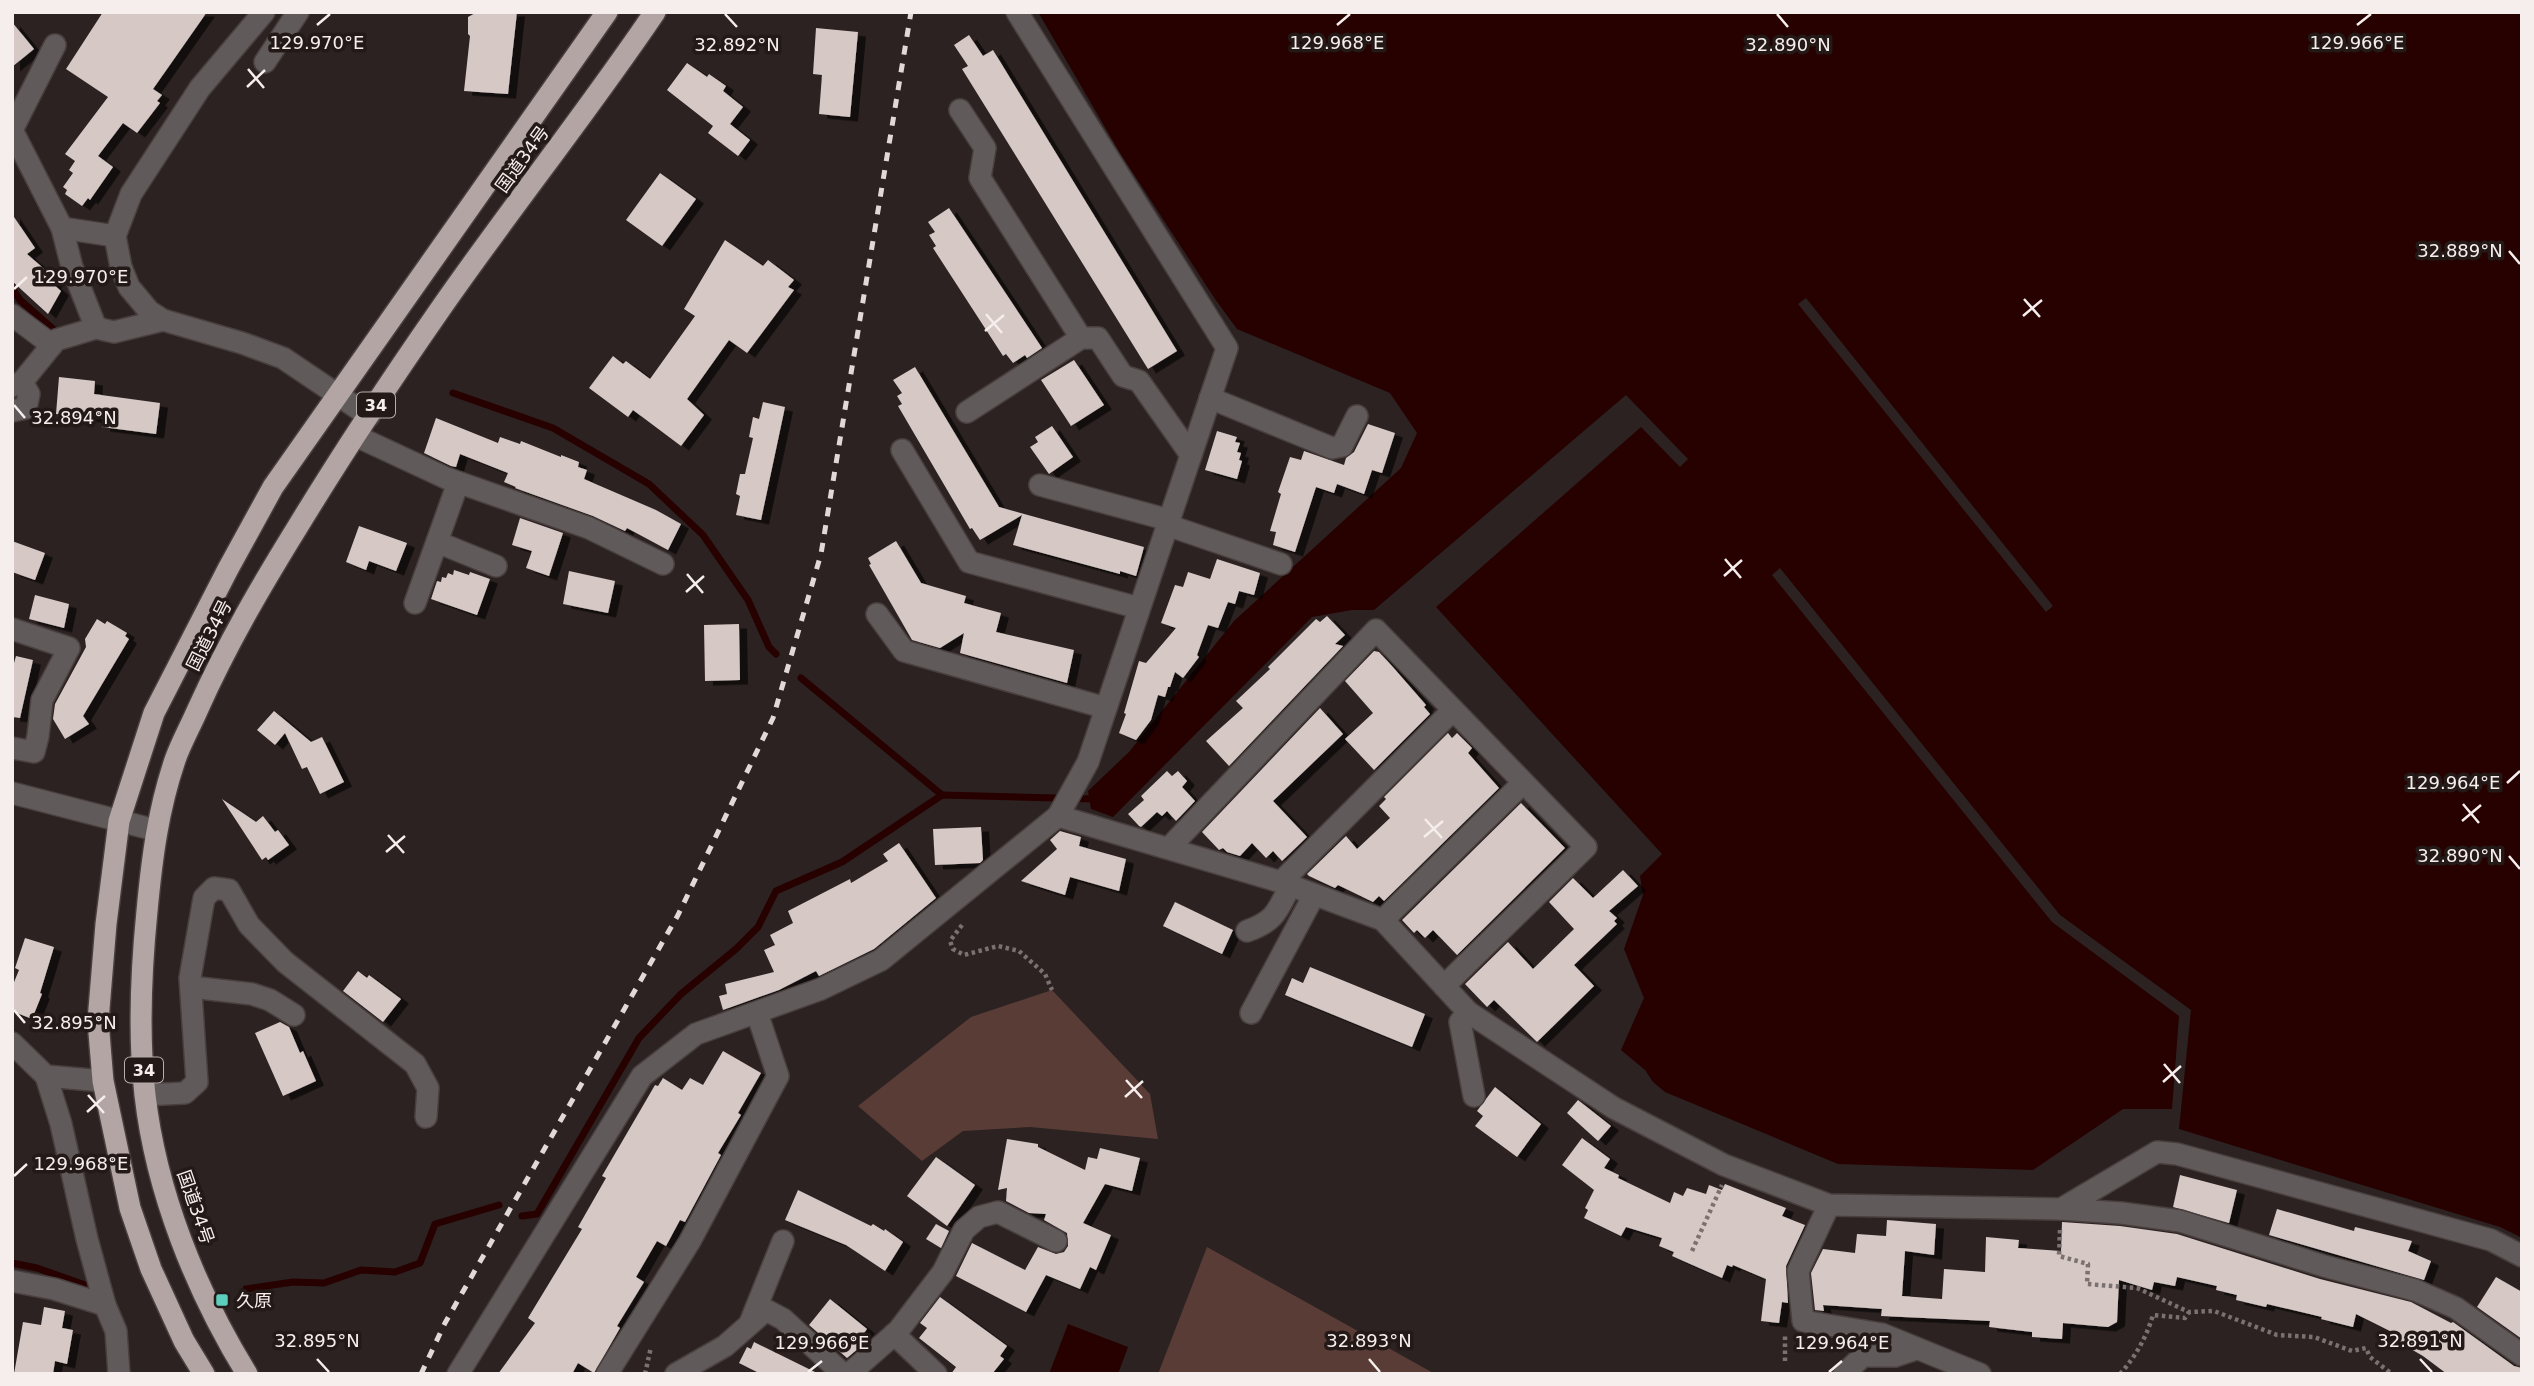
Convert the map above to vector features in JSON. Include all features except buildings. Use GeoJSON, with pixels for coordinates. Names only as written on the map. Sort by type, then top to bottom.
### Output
{"type":"FeatureCollection","features":[{"type":"Feature","properties":{"kind":"highway","name":"国道34号"},"geometry":{"type":"LineString","coordinates":[[204,1374],[184,1341],[151,1269],[134,1220],[103,1081],[98,1021],[106,924],[119,821],[155,713],[273,487],[607,12]]}},
{"type":"Feature","properties":{"kind":"highway","name":"国道34号"},"geometry":{"type":"LineString","coordinates":[[247,1374],[208,1301],[174,1221],[155,1153],[145,1095],[141,1026],[145,930],[155,830],[176,758],[246,610],[356,436],[439,310],[603,89],[655,12]]}},
{"type":"Feature","properties":{"kind":"street"},"geometry":{"type":"LineString","coordinates":[[264,12],[200,88],[131,194],[115,236],[121,267],[129,287],[149,311],[163,320],[284,358],[369,416]]}},
{"type":"Feature","properties":{"kind":"street"},"geometry":{"type":"LineString","coordinates":[[265,62],[298,12]]}},
{"type":"Feature","properties":{"kind":"street"},"geometry":{"type":"LineString","coordinates":[[466,1371],[642,1076],[696,1034],[821,989],[881,960],[1059,815],[1088,762],[1227,348],[1017,12]]}},
{"type":"Feature","properties":{"kind":"street"},"geometry":{"type":"LineString","coordinates":[[55,45],[12,130],[62,228],[72,267],[96,328]]}},
{"type":"Feature","properties":{"kind":"street"},"geometry":{"type":"LineString","coordinates":[[960,110],[985,148],[980,178],[1081,338]]}},
{"type":"Feature","properties":{"kind":"street"},"geometry":{"type":"LineString","coordinates":[[62,228],[115,236]]}},
{"type":"Feature","properties":{"kind":"street"},"geometry":{"type":"LineString","coordinates":[[12,315],[52,345]]}},
{"type":"Feature","properties":{"kind":"street"},"geometry":{"type":"LineString","coordinates":[[12,411],[26,408],[29,394],[17,384],[56,340],[96,328],[114,332],[163,320]]}},
{"type":"Feature","properties":{"kind":"street"},"geometry":{"type":"LineString","coordinates":[[967,412],[1081,338],[1098,338],[1123,376],[1139,381],[1191,455]]}},
{"type":"Feature","properties":{"kind":"street"},"geometry":{"type":"LineString","coordinates":[[1210,398],[1332,448],[1342,446],[1357,416]]}},
{"type":"Feature","properties":{"kind":"street"},"geometry":{"type":"LineString","coordinates":[[356,436],[458,482],[589,528],[663,564]]}},
{"type":"Feature","properties":{"kind":"street"},"geometry":{"type":"LineString","coordinates":[[902,450],[969,562],[1139,608]]}},
{"type":"Feature","properties":{"kind":"street"},"geometry":{"type":"LineString","coordinates":[[415,603],[458,482]]}},
{"type":"Feature","properties":{"kind":"street"},"geometry":{"type":"LineString","coordinates":[[1040,485],[1168,522],[1281,564]]}},
{"type":"Feature","properties":{"kind":"street"},"geometry":{"type":"LineString","coordinates":[[437,542],[496,566]]}},
{"type":"Feature","properties":{"kind":"street"},"geometry":{"type":"LineString","coordinates":[[877,614],[904,652],[1106,708]]}},
{"type":"Feature","properties":{"kind":"street"},"geometry":{"type":"LineString","coordinates":[[12,629],[69,648],[42,700],[34,752],[12,748]]}},
{"type":"Feature","properties":{"kind":"street"},"geometry":{"type":"LineString","coordinates":[[1169,848],[1376,630],[1586,847],[1444,986]]}},
{"type":"Feature","properties":{"kind":"street"},"geometry":{"type":"LineString","coordinates":[[1247,931],[1265,925],[1275,916],[1285,884],[1453,710]]}},
{"type":"Feature","properties":{"kind":"street"},"geometry":{"type":"LineString","coordinates":[[1384,920],[1523,783]]}},
{"type":"Feature","properties":{"kind":"street"},"geometry":{"type":"LineString","coordinates":[[12,793],[155,830]]}},
{"type":"Feature","properties":{"kind":"street"},"geometry":{"type":"LineString","coordinates":[[1059,815],[1285,884],[1384,920],[1468,1012],[1614,1108],[1730,1168],[1829,1205],[2061,1209],[2180,1221],[2324,1266],[2415,1290],[2456,1308],[2522,1356]]}},
{"type":"Feature","properties":{"kind":"street"},"geometry":{"type":"LineString","coordinates":[[145,1095],[185,1093],[197,1082],[190,978],[204,898],[214,888],[229,890],[249,925],[285,962],[415,1064],[428,1088],[426,1117]]}},
{"type":"Feature","properties":{"kind":"street"},"geometry":{"type":"LineString","coordinates":[[1251,1013],[1314,895]]}},
{"type":"Feature","properties":{"kind":"street"},"geometry":{"type":"LineString","coordinates":[[191,987],[252,994],[270,1000],[294,1015]]}},
{"type":"Feature","properties":{"kind":"street"},"geometry":{"type":"LineString","coordinates":[[1468,1012],[1460,1022],[1474,1096]]}},
{"type":"Feature","properties":{"kind":"street"},"geometry":{"type":"LineString","coordinates":[[607,1374],[690,1241],[778,1076],[757,1013]]}},
{"type":"Feature","properties":{"kind":"street"},"geometry":{"type":"LineString","coordinates":[[12,1042],[46,1076],[61,1124],[86,1240],[104,1305],[116,1331],[119,1374]]}},
{"type":"Feature","properties":{"kind":"street"},"geometry":{"type":"LineString","coordinates":[[46,1076],[103,1081]]}},
{"type":"Feature","properties":{"kind":"street"},"geometry":{"type":"LineString","coordinates":[[2061,1209],[2157,1152],[2177,1154],[2491,1240],[2522,1256]]}},
{"type":"Feature","properties":{"kind":"street"},"geometry":{"type":"LineString","coordinates":[[1829,1205],[1798,1271],[1803,1321],[1882,1334],[1980,1374]]}},
{"type":"Feature","properties":{"kind":"street"},"geometry":{"type":"LineString","coordinates":[[849,1374],[894,1334],[943,1272],[964,1230],[979,1217],[998,1212],[1056,1241]]}},
{"type":"Feature","properties":{"kind":"street"},"geometry":{"type":"LineString","coordinates":[[750,1325],[783,1241]]}},
{"type":"Feature","properties":{"kind":"street"},"geometry":{"type":"LineString","coordinates":[[12,1281],[54,1289],[104,1305]]}},
{"type":"Feature","properties":{"kind":"street"},"geometry":{"type":"LineString","coordinates":[[676,1374],[725,1346],[766,1310],[783,1319],[843,1374]]}},
{"type":"Feature","properties":{"kind":"street"},"geometry":{"type":"LineString","coordinates":[[894,1334],[936,1374]]}},
{"type":"Feature","properties":{"kind":"street"},"geometry":{"type":"LineString","coordinates":[[1844,1374],[1863,1356],[1895,1356],[1916,1349]]}},
{"type":"Feature","properties":{"kind":"path"},"geometry":{"type":"LineString","coordinates":[[970,917],[950,941],[953,948],[964,954],[998,946],[1019,951],[1045,974],[1052,990]]}},
{"type":"Feature","properties":{"kind":"path"},"geometry":{"type":"LineString","coordinates":[[1692,1251],[1730,1168]]}},
{"type":"Feature","properties":{"kind":"path"},"geometry":{"type":"LineString","coordinates":[[2061,1209],[2059,1256],[2088,1264],[2087,1284],[2137,1288],[2189,1312],[2214,1311],[2277,1335],[2314,1337],[2352,1351],[2365,1348],[2369,1350],[2370,1357],[2392,1374]]}},
{"type":"Feature","properties":{"kind":"path"},"geometry":{"type":"LineString","coordinates":[[2120,1374],[2146,1337],[2153,1315],[2185,1318],[2189,1312]]}},
{"type":"Feature","properties":{"kind":"path"},"geometry":{"type":"LineString","coordinates":[[645,1374],[651,1347],[647,1344]]}},
{"type":"Feature","properties":{"kind":"shaded area"},"geometry":{"type":"Polygon","coordinates":[[[1038,12],[2522,12],[2522,1238],[2500,1227],[2179,1129],[2191,1010],[2060,915],[1780,568],[1772,575],[2052,922],[2179,1016],[2172,1109],[2123,1109],[2033,1170],[1838,1164],[1665,1092],[1653,1082],[1645,1070],[1621,1050],[1644,998],[1624,949],[1643,895],[1640,876],[1662,854],[1436,607],[1641,427],[1680,467],[1688,459],[1626,395],[1374,610],[1352,610],[1312,617],[1113,817],[1091,809],[1088,791],[1129,752],[1234,621],[1401,468],[1417,433],[1390,393],[1237,329],[1120,153],[1038,12]]]}},
{"type":"Feature","properties":{"kind":"shaded area"},"geometry":{"type":"Polygon","coordinates":[[[1052,990],[1150,1094],[1158,1139],[1030,1127],[963,1131],[922,1161],[858,1106],[971,1017],[1052,990]]]}},
{"type":"Feature","properties":{"kind":"shaded area"},"geometry":{"type":"Polygon","coordinates":[[[1207,1247],[1435,1374],[1158,1374],[1207,1247]]]}},
{"type":"Feature","properties":{"kind":"shaded area"},"geometry":{"type":"Polygon","coordinates":[[[1068,1324],[1128,1347],[1118,1374],[1049,1374],[1068,1324]]]}},
{"type":"Feature","properties":{"kind":"pier"},"geometry":{"type":"Polygon","coordinates":[[[1806,298],[2053,606],[2046,612],[1798,304],[1806,298]]]}},
{"type":"Feature","properties":{"kind":"waterway"},"geometry":{"type":"LineString","coordinates":[[12,288],[20,300],[53,329]]}},
{"type":"Feature","properties":{"kind":"waterway"},"geometry":{"type":"LineString","coordinates":[[453,393],[553,428],[649,484],[703,535],[748,600],[769,647],[776,654]]}},
{"type":"Feature","properties":{"kind":"waterway"},"geometry":{"type":"LineString","coordinates":[[801,678],[942,795]]}},
{"type":"Feature","properties":{"kind":"waterway"},"geometry":{"type":"LineString","coordinates":[[522,1216],[537,1214],[639,1038],[681,994],[736,949],[758,927],[776,891],[842,862],[942,795],[1095,799]]}},
{"type":"Feature","properties":{"kind":"waterway"},"geometry":{"type":"LineString","coordinates":[[246,1289],[293,1282],[324,1283],[361,1270],[395,1272],[420,1263],[435,1224],[499,1205]]}},
{"type":"Feature","properties":{"kind":"waterway"},"geometry":{"type":"LineString","coordinates":[[12,1263],[37,1268],[88,1286]]}},
{"type":"Feature","properties":{"kind":"railway"},"geometry":{"type":"LineString","coordinates":[[421,1374],[445,1323],[678,915],[773,718],[821,554],[911,12]]}},
{"type":"Feature","properties":{"kind":"place","name":"久原"},"geometry":{"type":"Point","coordinates":[222,1300]}}]}
